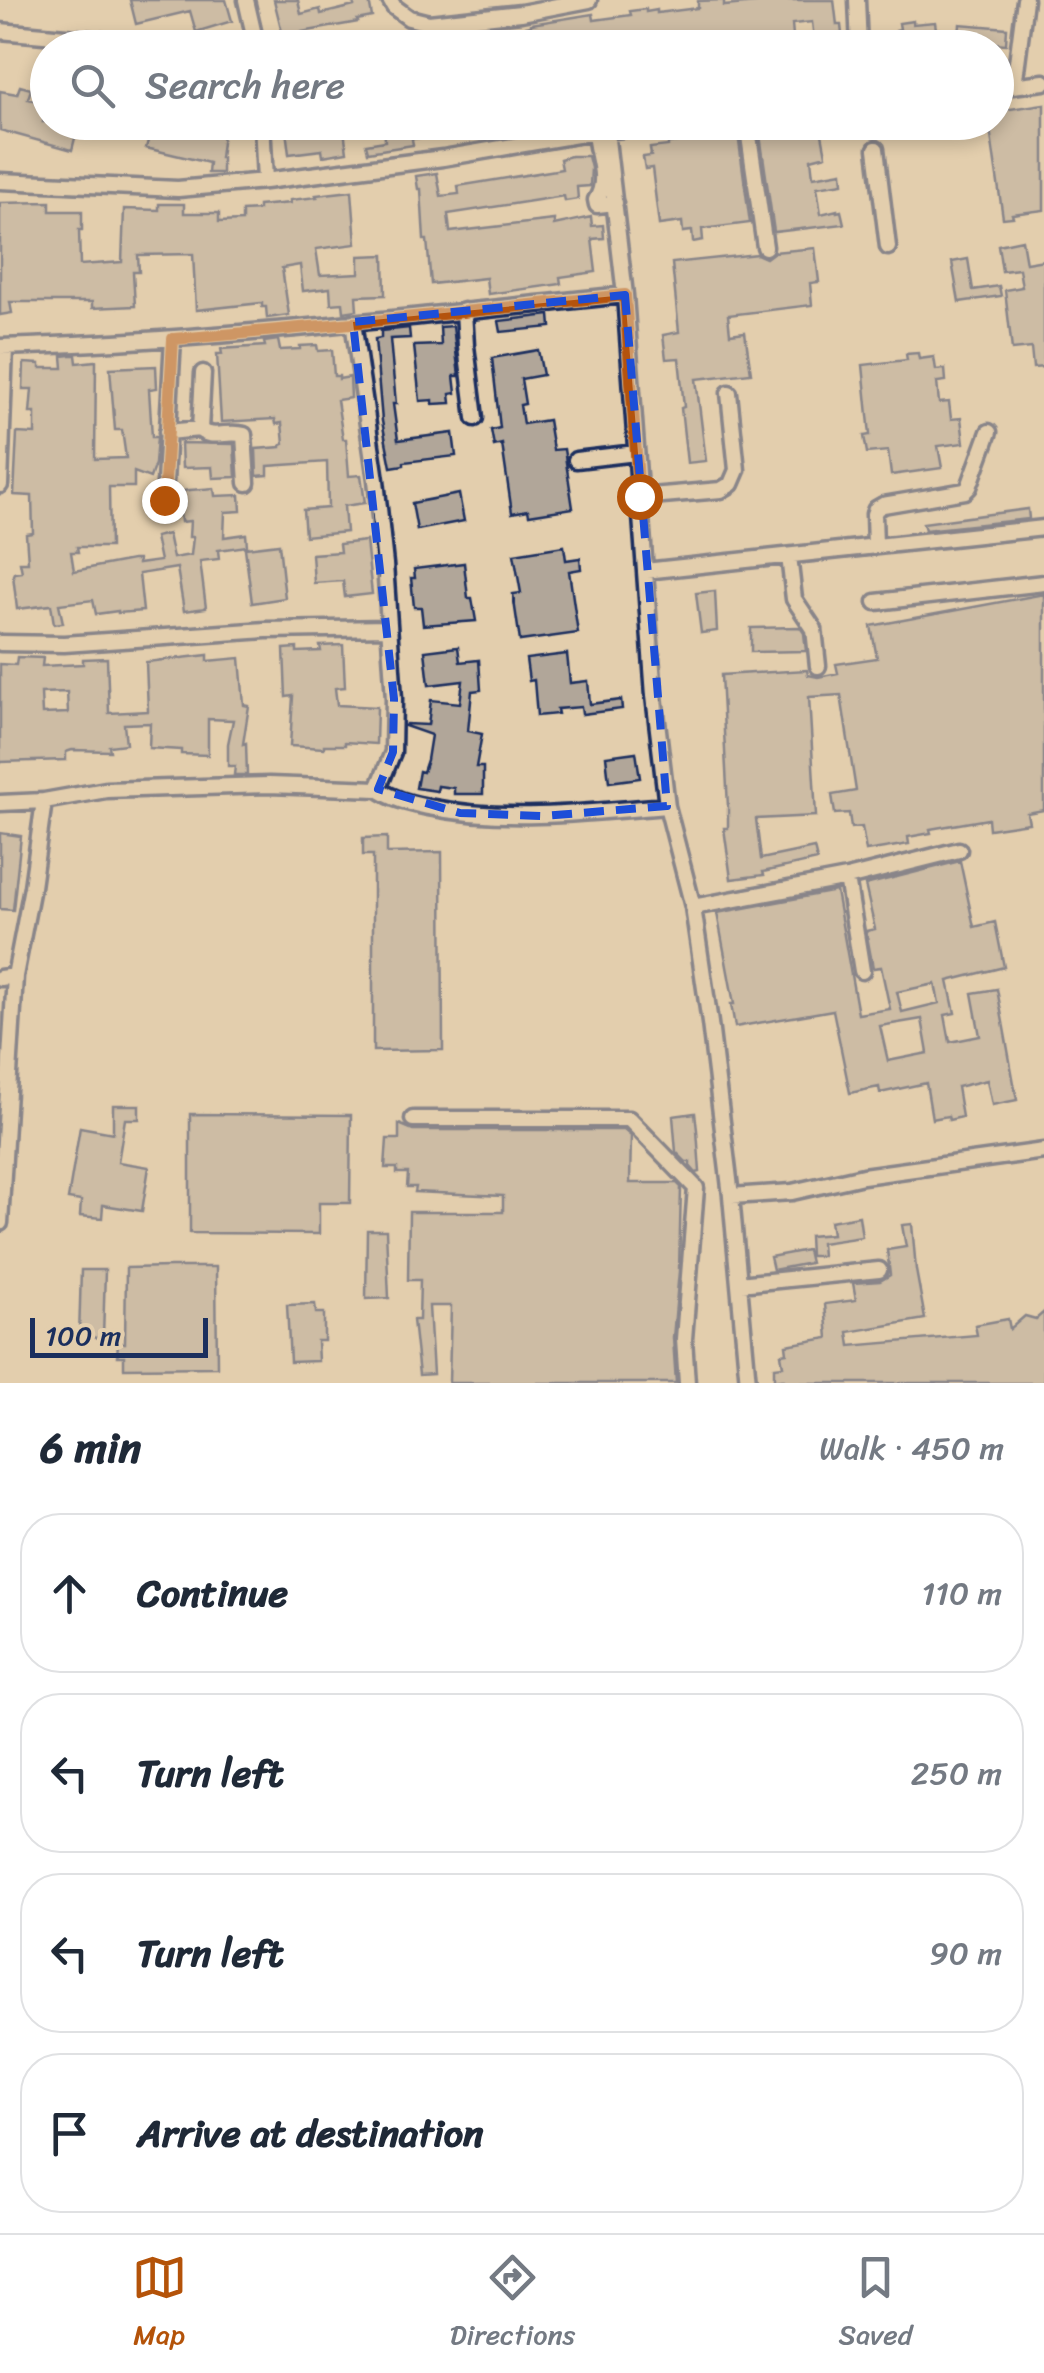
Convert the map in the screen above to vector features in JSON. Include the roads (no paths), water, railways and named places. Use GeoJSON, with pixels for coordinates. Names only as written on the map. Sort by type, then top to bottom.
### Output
{"type":"FeatureCollection","features":[{"type":"Feature","properties":{"kind":"street"},"geometry":{"type":"LineString","coordinates":[[246,0],[253,30]]}},
{"type":"Feature","properties":{"kind":"street"},"geometry":{"type":"LineString","coordinates":[[390,0],[394,8],[410,18],[428,23],[520,6],[588,0]]}},
{"type":"Feature","properties":{"kind":"street"},"geometry":{"type":"LineString","coordinates":[[858,0],[859,30]]}},
{"type":"Feature","properties":{"kind":"street"},"geometry":{"type":"LineString","coordinates":[[1025,0],[1014,86],[1044,82]]}},
{"type":"Feature","properties":{"kind":"street"},"geometry":{"type":"LineString","coordinates":[[0,31],[30,34]]}},
{"type":"Feature","properties":{"kind":"street"},"geometry":{"type":"LineString","coordinates":[[263,140],[264,181]]}},
{"type":"Feature","properties":{"kind":"street"},"geometry":{"type":"LineString","coordinates":[[0,181],[178,189],[443,158],[548,140]]}},
{"type":"Feature","properties":{"kind":"street"},"geometry":{"type":"LineString","coordinates":[[602,140],[615,203],[625,295],[654,696],[667,806],[693,907],[730,1196],[748,1383]]}},
{"type":"Feature","properties":{"kind":"street"},"geometry":{"type":"LineString","coordinates":[[749,140],[764,247]]}},
{"type":"Feature","properties":{"kind":"street"},"geometry":{"type":"LineString","coordinates":[[876,150],[888,247]]}},
{"type":"Feature","properties":{"kind":"street"},"geometry":{"type":"LineString","coordinates":[[0,485],[2,347],[305,329],[625,295]]}},
{"type":"Feature","properties":{"kind":"street"},"geometry":{"type":"LineString","coordinates":[[464,311],[475,418]]}},
{"type":"Feature","properties":{"kind":"street"},"geometry":{"type":"LineString","coordinates":[[353,322],[376,480],[394,699],[393,752],[378,789]]}},
{"type":"Feature","properties":{"kind":"street"},"geometry":{"type":"LineString","coordinates":[[164,500],[173,339]]}},
{"type":"Feature","properties":{"kind":"street"},"geometry":{"type":"LineString","coordinates":[[203,373],[201,432],[244,435],[246,483]]}},
{"type":"Feature","properties":{"kind":"street"},"geometry":{"type":"LineString","coordinates":[[639,496],[720,490],[731,484],[737,470],[729,392]]}},
{"type":"Feature","properties":{"kind":"street"},"geometry":{"type":"LineString","coordinates":[[167,432],[200,429]]}},
{"type":"Feature","properties":{"kind":"street"},"geometry":{"type":"LineString","coordinates":[[875,546],[876,509],[965,491],[990,432]]}},
{"type":"Feature","properties":{"kind":"street"},"geometry":{"type":"LineString","coordinates":[[576,460],[636,454]]}},
{"type":"Feature","properties":{"kind":"street"},"geometry":{"type":"LineString","coordinates":[[645,572],[1044,528]]}},
{"type":"Feature","properties":{"kind":"street"},"geometry":{"type":"LineString","coordinates":[[789,556],[794,599],[814,629],[818,666]]}},
{"type":"Feature","properties":{"kind":"street"},"geometry":{"type":"LineString","coordinates":[[876,602],[1044,583]]}},
{"type":"Feature","properties":{"kind":"street"},"geometry":{"type":"LineString","coordinates":[[0,643],[64,644],[266,630],[389,628]]}},
{"type":"Feature","properties":{"kind":"street"},"geometry":{"type":"LineString","coordinates":[[0,804],[106,790],[269,785],[378,789],[392,799],[460,813],[543,816],[667,806]]}},
{"type":"Feature","properties":{"kind":"street"},"geometry":{"type":"LineString","coordinates":[[0,1224],[8,977],[32,887],[44,801]]}},
{"type":"Feature","properties":{"kind":"street"},"geometry":{"type":"LineString","coordinates":[[693,907],[847,878],[959,850]]}},
{"type":"Feature","properties":{"kind":"street"},"geometry":{"type":"LineString","coordinates":[[847,878],[862,971]]}},
{"type":"Feature","properties":{"kind":"street"},"geometry":{"type":"LineString","coordinates":[[414,1120],[629,1119],[696,1188],[684,1339],[686,1383]]}},
{"type":"Feature","properties":{"kind":"street"},"geometry":{"type":"LineString","coordinates":[[730,1196],[792,1192],[864,1176],[1044,1151]]}},
{"type":"Feature","properties":{"kind":"street"},"geometry":{"type":"LineString","coordinates":[[739,1284],[879,1270]]}}]}
